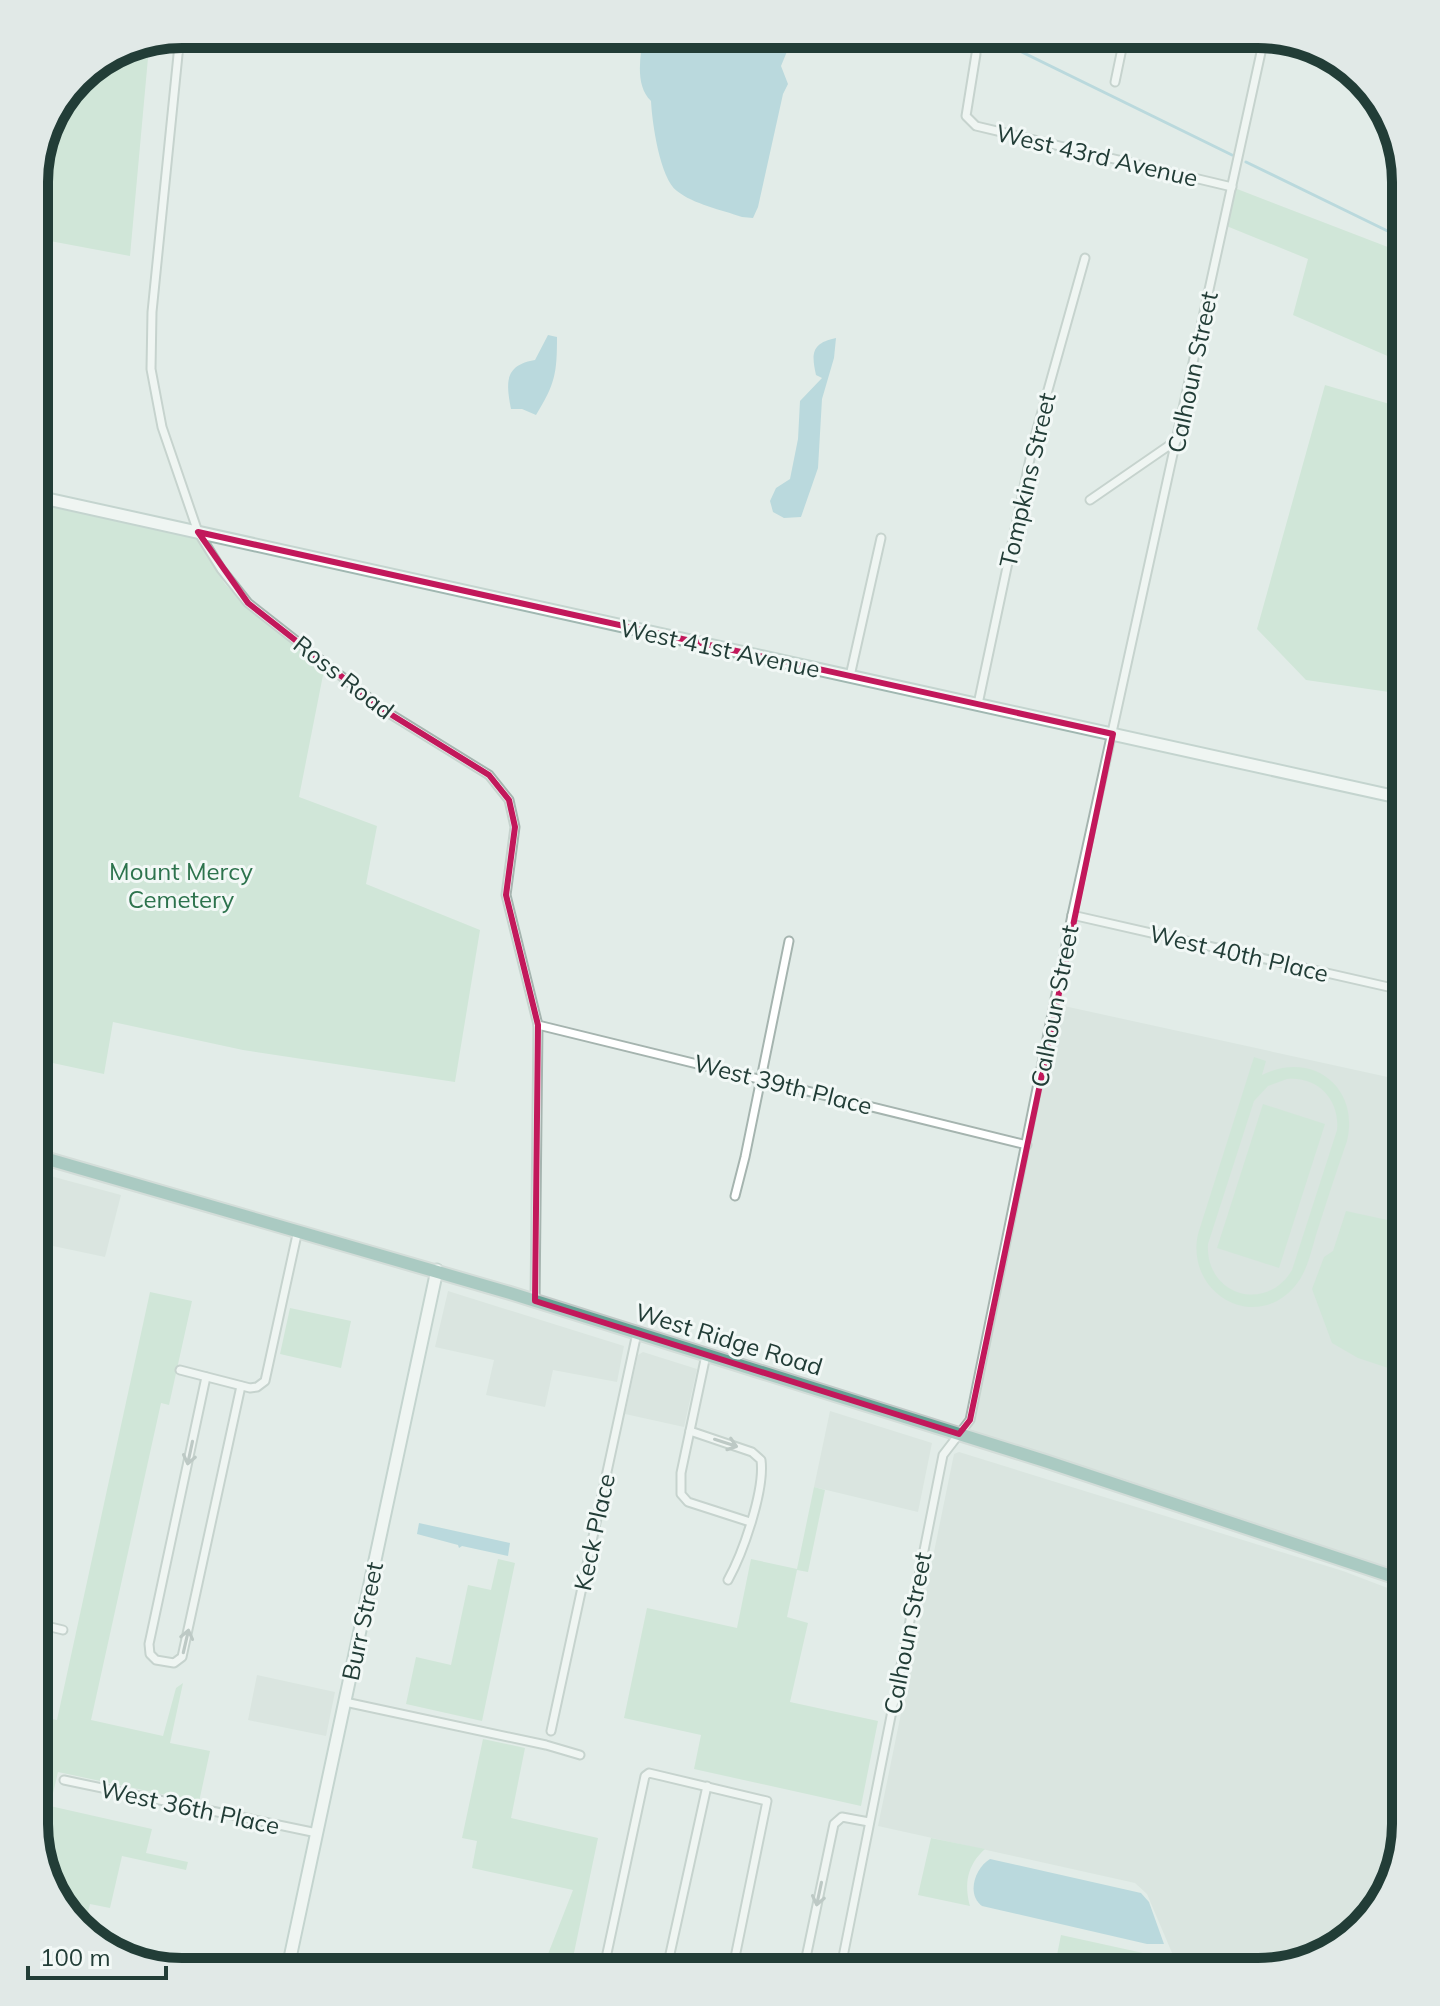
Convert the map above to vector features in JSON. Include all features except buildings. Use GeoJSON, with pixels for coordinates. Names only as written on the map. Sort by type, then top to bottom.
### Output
{"type":"FeatureCollection","features":[{"type":"Feature","properties":{"kind":"main road","name":"West Ridge Road"},"geometry":{"type":"LineString","coordinates":[[48,1158],[437,1270],[959,1434],[1392,1576]]}},
{"type":"Feature","properties":{"kind":"street","name":"Ross Road"},"geometry":{"type":"LineString","coordinates":[[179,48],[152,312],[151,369],[162,427],[198,532],[221,569],[248,603],[387,712],[489,775],[509,800],[515,827],[506,895],[538,1025],[535,1301]]}},
{"type":"Feature","properties":{"kind":"street"},"geometry":{"type":"LineString","coordinates":[[1115,82],[1122,48]]}},
{"type":"Feature","properties":{"kind":"street","name":"Calhoun Street"},"geometry":{"type":"LineString","coordinates":[[843,1958],[943,1455],[970,1420],[1072,915],[1262,48]]}},
{"type":"Feature","properties":{"kind":"street","name":"West 43rd Avenue"},"geometry":{"type":"LineString","coordinates":[[976,54],[966,116],[976,126],[1232,187]]}},
{"type":"Feature","properties":{"kind":"street","name":"Tompkins Street"},"geometry":{"type":"LineString","coordinates":[[978,704],[1034,440],[1085,258]]}},
{"type":"Feature","properties":{"kind":"street"},"geometry":{"type":"LineString","coordinates":[[1090,500],[1178,439]]}},
{"type":"Feature","properties":{"kind":"street","name":"West 41st Avenue"},"geometry":{"type":"LineString","coordinates":[[48,499],[1392,796]]}},
{"type":"Feature","properties":{"kind":"street"},"geometry":{"type":"LineString","coordinates":[[850,676],[881,538]]}},
{"type":"Feature","properties":{"kind":"street","name":"West 40th Place"},"geometry":{"type":"LineString","coordinates":[[1072,915],[1392,988]]}},
{"type":"Feature","properties":{"kind":"street"},"geometry":{"type":"LineString","coordinates":[[735,1196],[789,941]]}},
{"type":"Feature","properties":{"kind":"street","name":"West 39th Place"},"geometry":{"type":"LineString","coordinates":[[538,1025],[1027,1145]]}},
{"type":"Feature","properties":{"kind":"street"},"geometry":{"type":"LineString","coordinates":[[180,1370],[241,1386],[257,1387],[267,1378],[298,1230]]}},
{"type":"Feature","properties":{"kind":"street","name":"Burr Street"},"geometry":{"type":"LineString","coordinates":[[290,1958],[437,1270]]}},
{"type":"Feature","properties":{"kind":"street","name":"Keck Place"},"geometry":{"type":"LineString","coordinates":[[551,1731],[637,1333]]}},
{"type":"Feature","properties":{"kind":"street"},"geometry":{"type":"LineString","coordinates":[[706,1355],[681,1473],[683,1498],[692,1504],[750,1522]]}},
{"type":"Feature","properties":{"kind":"street"},"geometry":{"type":"LineString","coordinates":[[206,1377],[149,1644],[150,1654],[158,1661],[176,1663],[183,1654],[241,1386]]}},
{"type":"Feature","properties":{"kind":"street"},"geometry":{"type":"LineString","coordinates":[[690,1431],[760,1457],[762,1473],[750,1522],[741,1554],[728,1580]]}},
{"type":"Feature","properties":{"kind":"street"},"geometry":{"type":"LineString","coordinates":[[48,1626],[63,1630]]}},
{"type":"Feature","properties":{"kind":"street"},"geometry":{"type":"LineString","coordinates":[[345,1702],[580,1755]]}},
{"type":"Feature","properties":{"kind":"street"},"geometry":{"type":"LineString","coordinates":[[606,1958],[648,1773],[766,1800],[735,1958]]}},
{"type":"Feature","properties":{"kind":"street","name":"West 36th Place"},"geometry":{"type":"LineString","coordinates":[[64,1780],[317,1833]]}},
{"type":"Feature","properties":{"kind":"street"},"geometry":{"type":"LineString","coordinates":[[669,1958],[707,1786]]}},
{"type":"Feature","properties":{"kind":"street"},"geometry":{"type":"LineString","coordinates":[[806,1958],[833,1828],[838,1819],[845,1817],[869,1822]]}},
{"type":"Feature","properties":{"kind":"highlighted area"},"geometry":{"type":"Polygon","coordinates":[[[198,532],[1113,734],[970,1420],[959,1434],[535,1301],[538,1025],[506,895],[515,827],[509,800],[489,775],[387,712],[248,603],[198,532]]]}},
{"type":"Feature","properties":{"kind":"shaded area"},"geometry":{"type":"Polygon","coordinates":[[[1055,1004],[1392,1078],[1392,1576],[959,1434],[970,1420],[1055,1004]]]}},
{"type":"Feature","properties":{"kind":"shaded area"},"geometry":{"type":"Polygon","coordinates":[[[48,1175],[121,1195],[105,1257],[48,1245],[48,1175]]]}},
{"type":"Feature","properties":{"kind":"shaded area"},"geometry":{"type":"Polygon","coordinates":[[[448,1291],[624,1346],[617,1382],[553,1370],[545,1407],[486,1395],[494,1360],[435,1347],[448,1291]]]}},
{"type":"Feature","properties":{"kind":"shaded area"},"geometry":{"type":"Polygon","coordinates":[[[643,1352],[697,1369],[684,1427],[625,1414],[638,1355],[643,1352]]]}},
{"type":"Feature","properties":{"kind":"shaded area"},"geometry":{"type":"Polygon","coordinates":[[[830,1411],[932,1443],[918,1512],[814,1487],[830,1411]]]}},
{"type":"Feature","properties":{"kind":"shaded area"},"geometry":{"type":"Polygon","coordinates":[[[959,1452],[1343,1571],[1392,1590],[1391,1841],[1382,1875],[1353,1919],[1309,1948],[1275,1957],[1174,1958],[1147,1894],[1135,1883],[878,1826],[954,1454],[959,1452]]]}},
{"type":"Feature","properties":{"kind":"shaded area"},"geometry":{"type":"Polygon","coordinates":[[[257,1675],[335,1692],[326,1736],[248,1720],[257,1675]]]}},
{"type":"Feature","properties":{"kind":"green space"},"geometry":{"type":"Polygon","coordinates":[[[148,53],[130,256],[48,241],[48,174],[58,131],[87,87],[131,58],[148,53]]]}},
{"type":"Feature","properties":{"kind":"green space"},"geometry":{"type":"Polygon","coordinates":[[[1232,187],[1392,249],[1392,358],[1293,315],[1308,259],[1224,225],[1232,187]]]}},
{"type":"Feature","properties":{"kind":"green space"},"geometry":{"type":"Polygon","coordinates":[[[1325,385],[1392,405],[1392,692],[1306,680],[1257,629],[1325,385]]]}},
{"type":"Feature","properties":{"kind":"green space","name":"Mount Mercy Cemetery"},"geometry":{"type":"Polygon","coordinates":[[[48,502],[197,537],[225,584],[251,610],[324,670],[299,797],[377,826],[366,884],[480,930],[455,1082],[243,1050],[113,1022],[104,1074],[48,1062],[48,502]]]}},
{"type":"Feature","properties":{"kind":"green space"},"geometry":{"type":"Polygon","coordinates":[[[1254,1057],[1266,1061],[1262,1075],[1280,1068],[1298,1067],[1314,1070],[1328,1078],[1339,1089],[1346,1104],[1349,1121],[1347,1141],[1308,1262],[1295,1286],[1279,1300],[1261,1306],[1243,1306],[1227,1300],[1212,1289],[1202,1274],[1197,1255],[1198,1234],[1254,1057]],[[1287,1079],[1268,1086],[1254,1101],[1208,1244],[1210,1262],[1216,1276],[1239,1293],[1253,1295],[1267,1292],[1281,1284],[1292,1270],[1337,1130],[1335,1109],[1330,1099],[1317,1086],[1298,1079],[1287,1079]]]}},
{"type":"Feature","properties":{"kind":"green space"},"geometry":{"type":"Polygon","coordinates":[[[1263,1104],[1325,1124],[1279,1268],[1217,1248],[1263,1104]]]}},
{"type":"Feature","properties":{"kind":"green space"},"geometry":{"type":"Polygon","coordinates":[[[1346,1211],[1392,1221],[1392,1369],[1358,1358],[1332,1343],[1312,1289],[1324,1257],[1333,1251],[1346,1211]]]}},
{"type":"Feature","properties":{"kind":"green space"},"geometry":{"type":"Polygon","coordinates":[[[150,1292],[192,1301],[169,1405],[161,1403],[91,1720],[163,1736],[176,1688],[183,1683],[170,1743],[210,1751],[199,1802],[58,1772],[50,1806],[152,1829],[146,1853],[188,1862],[186,1870],[122,1856],[110,1908],[90,1904],[86,1918],[58,1875],[49,1841],[48,1718],[57,1720],[150,1292]]]}},
{"type":"Feature","properties":{"kind":"green space"},"geometry":{"type":"Polygon","coordinates":[[[290,1308],[351,1321],[341,1368],[280,1354],[290,1308]]]}},
{"type":"Feature","properties":{"kind":"green space"},"geometry":{"type":"Polygon","coordinates":[[[814,1487],[825,1490],[808,1572],[797,1570],[787,1617],[808,1623],[790,1702],[878,1721],[861,1806],[694,1769],[701,1735],[624,1718],[647,1608],[737,1628],[751,1559],[797,1569],[814,1487]]]}},
{"type":"Feature","properties":{"kind":"green space"},"geometry":{"type":"Polygon","coordinates":[[[498,1559],[515,1563],[482,1721],[406,1704],[416,1657],[451,1665],[468,1585],[491,1590],[498,1559]]]}},
{"type":"Feature","properties":{"kind":"green space"},"geometry":{"type":"Polygon","coordinates":[[[483,1739],[525,1748],[511,1818],[598,1838],[573,1958],[546,1958],[573,1890],[472,1868],[477,1841],[462,1838],[483,1739]]]}},
{"type":"Feature","properties":{"kind":"green space"},"geometry":{"type":"Polygon","coordinates":[[[931,1838],[985,1849],[968,1875],[970,1906],[918,1895],[931,1838]]]}},
{"type":"Feature","properties":{"kind":"green space"},"geometry":{"type":"Polygon","coordinates":[[[1061,1935],[1166,1958],[1056,1958],[1061,1935]]]}},
{"type":"Feature","properties":{"kind":"water"},"geometry":{"type":"Polygon","coordinates":[[[641,48],[788,48],[781,66],[788,84],[753,218],[699,203],[671,185],[658,149],[651,101],[640,78],[641,48]]]}},
{"type":"Feature","properties":{"kind":"water"},"geometry":{"type":"Polygon","coordinates":[[[548,335],[557,337],[557,350],[554,378],[547,395],[536,415],[522,409],[511,409],[508,383],[512,371],[525,362],[535,360],[548,335]]]}},
{"type":"Feature","properties":{"kind":"water"},"geometry":{"type":"Polygon","coordinates":[[[836,338],[834,358],[822,399],[818,468],[801,517],[784,518],[773,512],[770,501],[776,488],[790,479],[798,439],[800,401],[822,378],[816,375],[815,350],[822,343],[836,338]]]}},
{"type":"Feature","properties":{"kind":"water"},"geometry":{"type":"Polygon","coordinates":[[[419,1523],[510,1543],[508,1556],[462,1546],[459,1548],[458,1545],[417,1534],[419,1523]]]}},
{"type":"Feature","properties":{"kind":"water"},"geometry":{"type":"Polygon","coordinates":[[[990,1859],[1141,1893],[1149,1902],[1164,1944],[1147,1944],[982,1906],[974,1895],[974,1881],[980,1868],[990,1859]]]}},
{"type":"Feature","properties":{"kind":"waterway"},"geometry":{"type":"LineString","coordinates":[[1014,48],[1232,155]]}},
{"type":"Feature","properties":{"kind":"waterway"},"geometry":{"type":"LineString","coordinates":[[1246,162],[1392,233]]}}]}
